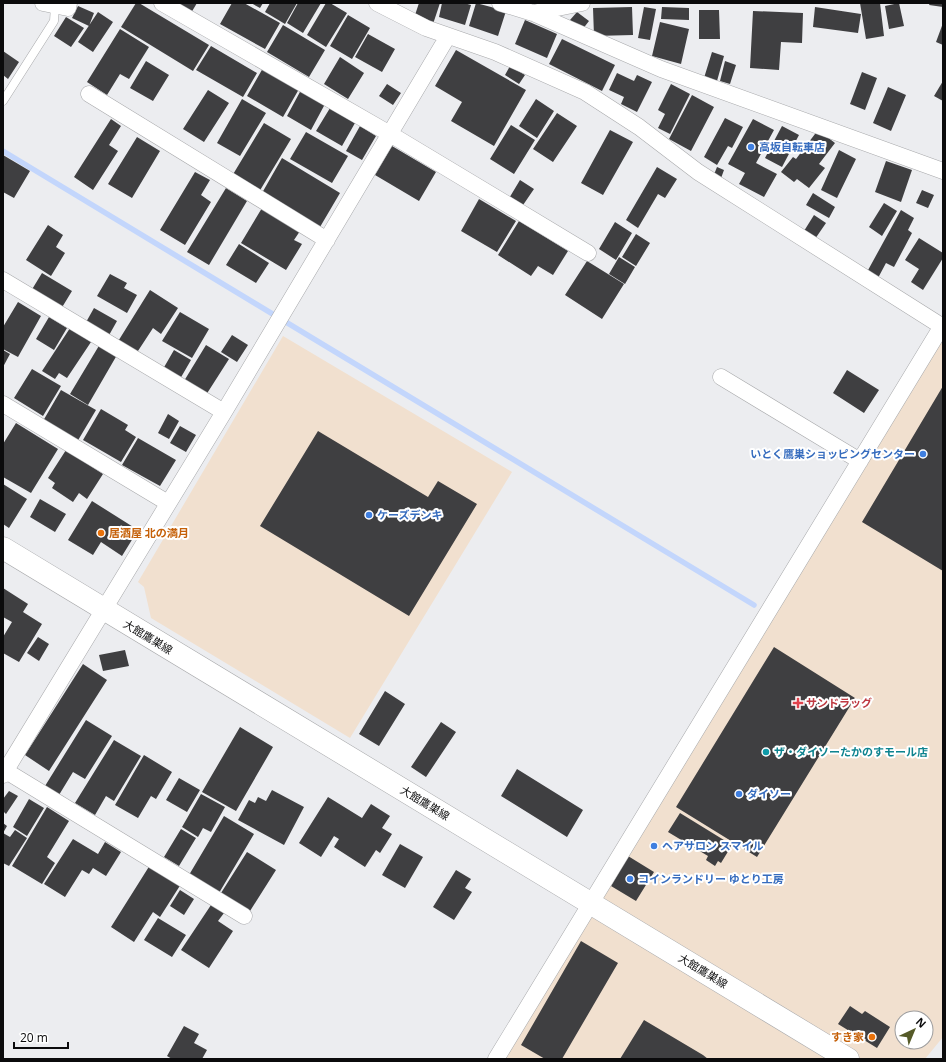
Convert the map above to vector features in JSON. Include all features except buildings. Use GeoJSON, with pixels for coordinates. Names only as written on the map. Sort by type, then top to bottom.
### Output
{"type":"FeatureCollection","features":[{"type":"Feature","properties":{"kind":"main road","name":"大館鷹巣線"},"geometry":{"type":"LineString","coordinates":[[3,548],[104,611],[590,902],[848,1059]]}},
{"type":"Feature","properties":{"kind":"street"},"geometry":{"type":"LineString","coordinates":[[162,3],[390,134],[588,253]]}},
{"type":"Feature","properties":{"kind":"street"},"geometry":{"type":"LineString","coordinates":[[377,3],[394,7],[426,28],[495,52],[584,92],[640,126],[704,176],[942,327],[590,902],[496,1059]]}},
{"type":"Feature","properties":{"kind":"street"},"geometry":{"type":"LineString","coordinates":[[500,3],[533,13],[661,69],[943,171]]}},
{"type":"Feature","properties":{"kind":"street"},"geometry":{"type":"LineString","coordinates":[[533,13],[582,3]]}},
{"type":"Feature","properties":{"kind":"street"},"geometry":{"type":"LineString","coordinates":[[244,916],[4,773],[224,412],[448,36]]}},
{"type":"Feature","properties":{"kind":"street"},"geometry":{"type":"LineString","coordinates":[[89,94],[327,240]]}},
{"type":"Feature","properties":{"kind":"street"},"geometry":{"type":"LineString","coordinates":[[3,280],[224,412]]}},
{"type":"Feature","properties":{"kind":"street"},"geometry":{"type":"LineString","coordinates":[[721,377],[860,461]]}},
{"type":"Feature","properties":{"kind":"street"},"geometry":{"type":"LineString","coordinates":[[3,404],[168,503]]}},
{"type":"Feature","properties":{"kind":"lane"},"geometry":{"type":"LineString","coordinates":[[3,101],[54,21],[56,4]]}},
{"type":"Feature","properties":{"kind":"shaded area"},"geometry":{"type":"Polygon","coordinates":[[[943,327],[943,1037],[934,1048],[934,1010],[894,1010],[894,1050],[932,1050],[925,1059],[496,1059],[943,327]]]}},
{"type":"Feature","properties":{"kind":"shaded area"},"geometry":{"type":"Polygon","coordinates":[[[283,336],[512,472],[350,738],[151,618],[144,587],[138,582],[283,336]]]}},
{"type":"Feature","properties":{"kind":"waterway"},"geometry":{"type":"LineString","coordinates":[[3,151],[754,605]]}},
{"type":"Feature","properties":{"kind":"place","name":"高坂自転車店"},"geometry":{"type":"Point","coordinates":[751,147]}},
{"type":"Feature","properties":{"kind":"place","name":"いとく鷹巣ショッピングセンター"},"geometry":{"type":"Point","coordinates":[923,454]}},
{"type":"Feature","properties":{"kind":"place","name":"ケーズデンキ"},"geometry":{"type":"Point","coordinates":[369,515]}},
{"type":"Feature","properties":{"kind":"place","name":"居酒屋 北の満月"},"geometry":{"type":"Point","coordinates":[101,533]}},
{"type":"Feature","properties":{"kind":"place","name":"サンドラッグ"},"geometry":{"type":"Point","coordinates":[798,703]}},
{"type":"Feature","properties":{"kind":"place","name":"ザ・ダイソーたかのすモール店"},"geometry":{"type":"Point","coordinates":[766,752]}},
{"type":"Feature","properties":{"kind":"place","name":"ダイソー"},"geometry":{"type":"Point","coordinates":[739,794]}},
{"type":"Feature","properties":{"kind":"place","name":"ヘアサロン スマイル"},"geometry":{"type":"Point","coordinates":[654,846]}},
{"type":"Feature","properties":{"kind":"place","name":"コインランドリー ゆとり工房"},"geometry":{"type":"Point","coordinates":[630,879]}},
{"type":"Feature","properties":{"kind":"place","name":"すき家"},"geometry":{"type":"Point","coordinates":[872,1037]}}]}
